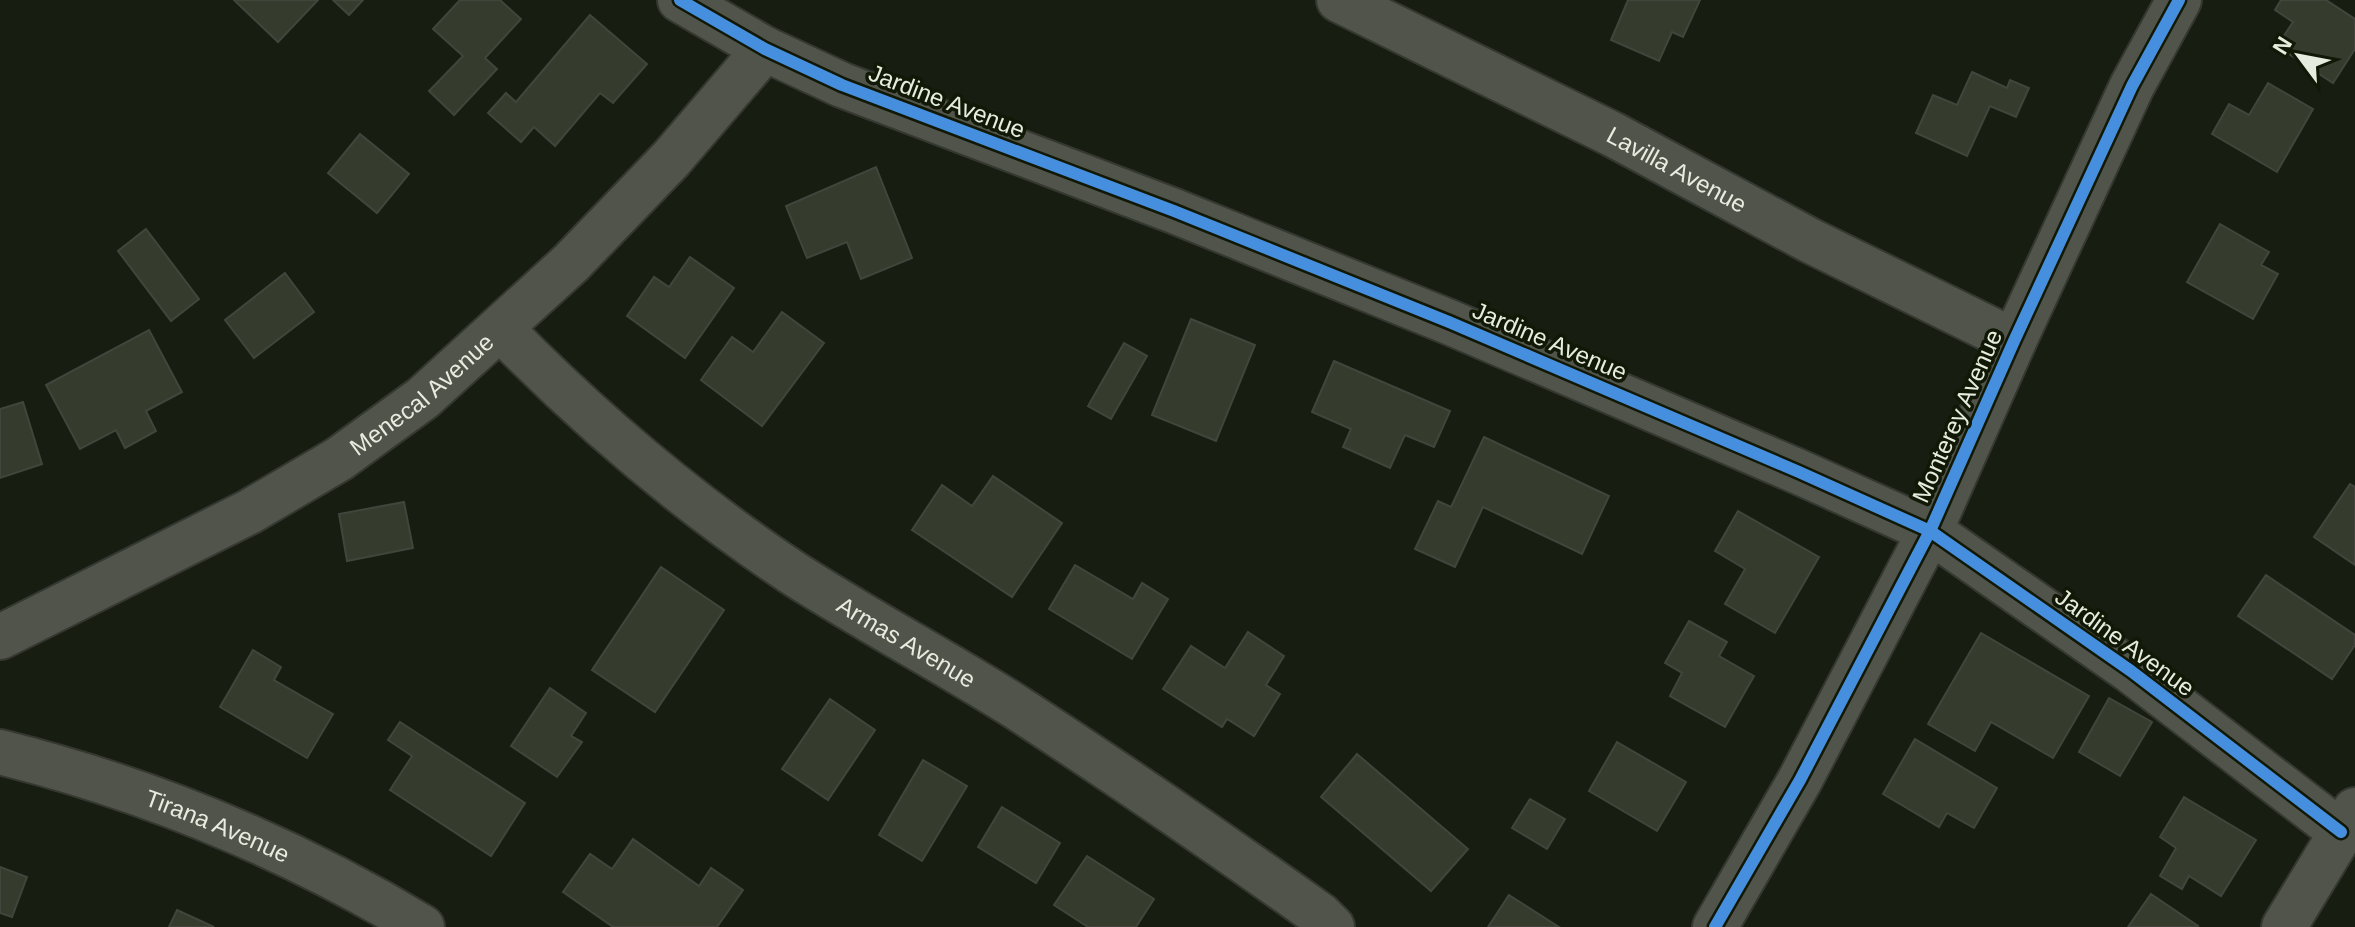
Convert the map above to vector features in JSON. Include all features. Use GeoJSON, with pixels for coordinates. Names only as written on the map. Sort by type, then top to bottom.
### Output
{"type":"FeatureCollection","features":[{"type":"Feature","properties":{"kind":"street","name":"Jardine Avenue"},"geometry":{"type":"LineString","coordinates":[[680,0],[765,49],[842,85],[1174,211],[1449,322],[1930,531],[2348,821]]}},
{"type":"Feature","properties":{"kind":"street","name":"Lavilla Avenue"},"geometry":{"type":"LineString","coordinates":[[1339,0],[1612,134],[1809,240],[2014,341]]}},
{"type":"Feature","properties":{"kind":"street","name":"Monterey Avenue"},"geometry":{"type":"LineString","coordinates":[[1715,927],[1800,780],[1930,531],[2132,86],[2179,0]]}},
{"type":"Feature","properties":{"kind":"street","name":"Menecal Avenue"},"geometry":{"type":"LineString","coordinates":[[0,637],[249,512],[339,459],[423,398],[571,263],[671,159],[765,49]]}},
{"type":"Feature","properties":{"kind":"street","name":"Armas Avenue"},"geometry":{"type":"LineString","coordinates":[[501,329],[641,460],[716,519],[794,573],[1012,705],[1146,792],[1320,915],[1332,927]]}},
{"type":"Feature","properties":{"kind":"street","name":"Tirana Avenue"},"geometry":{"type":"LineString","coordinates":[[0,752],[59,767],[179,807],[295,858],[422,927]]}},
{"type":"Feature","properties":{"kind":"street"},"geometry":{"type":"LineString","coordinates":[[2284,927],[2348,821]]}},
{"type":"Feature","properties":{"kind":"building"},"geometry":{"type":"Polygon","coordinates":[[[234,0],[318,0],[278,42],[234,0]]]}},
{"type":"Feature","properties":{"kind":"building"},"geometry":{"type":"Polygon","coordinates":[[[333,0],[363,0],[349,15],[333,0]]]}},
{"type":"Feature","properties":{"kind":"building"},"geometry":{"type":"Polygon","coordinates":[[[460,0],[500,0],[521,19],[485,58],[497,69],[454,115],[429,91],[463,56],[433,29],[460,0]]]}},
{"type":"Feature","properties":{"kind":"building"},"geometry":{"type":"Polygon","coordinates":[[[1628,0],[1700,0],[1683,37],[1672,32],[1659,61],[1611,40],[1628,0]]]}},
{"type":"Feature","properties":{"kind":"building"},"geometry":{"type":"Polygon","coordinates":[[[2281,0],[2326,0],[2355,19],[2355,49],[2333,83],[2277,46],[2293,22],[2275,10],[2281,0]]]}},
{"type":"Feature","properties":{"kind":"building"},"geometry":{"type":"Polygon","coordinates":[[[590,15],[647,64],[613,103],[600,93],[555,146],[534,127],[521,142],[488,113],[506,93],[516,102],[590,15]]]}},
{"type":"Feature","properties":{"kind":"building"},"geometry":{"type":"Polygon","coordinates":[[[1972,72],[2007,88],[2010,80],[2029,88],[2016,117],[1990,106],[1967,156],[1916,133],[1933,95],[1957,105],[1972,72]]]}},
{"type":"Feature","properties":{"kind":"building"},"geometry":{"type":"Polygon","coordinates":[[[2268,83],[2313,109],[2277,172],[2212,134],[2229,104],[2249,115],[2268,83]]]}},
{"type":"Feature","properties":{"kind":"building"},"geometry":{"type":"Polygon","coordinates":[[[360,134],[409,174],[377,213],[328,173],[360,134]]]}},
{"type":"Feature","properties":{"kind":"building"},"geometry":{"type":"Polygon","coordinates":[[[876,167],[912,258],[861,279],[847,242],[807,258],[786,206],[876,167]]]}},
{"type":"Feature","properties":{"kind":"building"},"geometry":{"type":"Polygon","coordinates":[[[2220,224],[2269,252],[2261,265],[2278,274],[2253,319],[2187,282],[2220,224]]]}},
{"type":"Feature","properties":{"kind":"building"},"geometry":{"type":"Polygon","coordinates":[[[146,229],[199,299],[171,321],[118,251],[146,229]]]}},
{"type":"Feature","properties":{"kind":"building"},"geometry":{"type":"Polygon","coordinates":[[[690,257],[734,288],[685,358],[627,316],[654,277],[669,287],[690,257]]]}},
{"type":"Feature","properties":{"kind":"building"},"geometry":{"type":"Polygon","coordinates":[[[285,273],[314,312],[254,358],[225,320],[285,273]]]}},
{"type":"Feature","properties":{"kind":"building"},"geometry":{"type":"Polygon","coordinates":[[[782,312],[824,343],[762,426],[701,380],[732,337],[753,352],[782,312]]]}},
{"type":"Feature","properties":{"kind":"building"},"geometry":{"type":"Polygon","coordinates":[[[1191,319],[1255,345],[1216,441],[1152,415],[1191,319]]]}},
{"type":"Feature","properties":{"kind":"building"},"geometry":{"type":"Polygon","coordinates":[[[149,330],[182,392],[146,411],[156,431],[125,448],[116,430],[80,449],[46,385],[149,330]]]}},
{"type":"Feature","properties":{"kind":"building"},"geometry":{"type":"Polygon","coordinates":[[[1124,343],[1147,356],[1111,419],[1088,406],[1124,343]]]}},
{"type":"Feature","properties":{"kind":"building"},"geometry":{"type":"Polygon","coordinates":[[[1334,361],[1450,411],[1434,447],[1405,435],[1390,468],[1343,447],[1351,429],[1312,412],[1334,361]]]}},
{"type":"Feature","properties":{"kind":"building"},"geometry":{"type":"Polygon","coordinates":[[[23,402],[42,464],[0,478],[0,409],[23,402]]]}},
{"type":"Feature","properties":{"kind":"building"},"geometry":{"type":"Polygon","coordinates":[[[1484,437],[1609,496],[1582,554],[1483,507],[1455,567],[1415,549],[1438,501],[1451,507],[1484,437]]]}},
{"type":"Feature","properties":{"kind":"building"},"geometry":{"type":"Polygon","coordinates":[[[993,476],[1062,523],[1012,597],[912,530],[942,485],[972,506],[993,476]]]}},
{"type":"Feature","properties":{"kind":"building"},"geometry":{"type":"Polygon","coordinates":[[[2350,484],[2355,487],[2355,565],[2314,537],[2350,484]]]}},
{"type":"Feature","properties":{"kind":"building"},"geometry":{"type":"Polygon","coordinates":[[[404,502],[413,548],[347,561],[339,514],[404,502]]]}},
{"type":"Feature","properties":{"kind":"building"},"geometry":{"type":"Polygon","coordinates":[[[1738,511],[1819,557],[1775,633],[1725,604],[1745,569],[1715,551],[1738,511]]]}},
{"type":"Feature","properties":{"kind":"building"},"geometry":{"type":"Polygon","coordinates":[[[1075,565],[1133,599],[1142,583],[1168,599],[1132,659],[1049,609],[1075,565]]]}},
{"type":"Feature","properties":{"kind":"building"},"geometry":{"type":"Polygon","coordinates":[[[661,567],[724,610],[655,712],[592,670],[661,567]]]}},
{"type":"Feature","properties":{"kind":"building"},"geometry":{"type":"Polygon","coordinates":[[[2266,575],[2355,635],[2355,645],[2332,679],[2238,616],[2266,575]]]}},
{"type":"Feature","properties":{"kind":"building"},"geometry":{"type":"Polygon","coordinates":[[[1689,621],[1727,642],[1719,656],[1754,676],[1725,727],[1670,696],[1682,673],[1665,663],[1689,621]]]}},
{"type":"Feature","properties":{"kind":"building"},"geometry":{"type":"Polygon","coordinates":[[[1248,632],[1284,656],[1266,685],[1280,694],[1254,736],[1227,719],[1222,727],[1163,689],[1191,646],[1225,668],[1248,632]]]}},
{"type":"Feature","properties":{"kind":"building"},"geometry":{"type":"Polygon","coordinates":[[[1981,633],[2089,696],[2053,758],[1991,722],[1975,751],[1928,724],[1981,633]]]}},
{"type":"Feature","properties":{"kind":"building"},"geometry":{"type":"Polygon","coordinates":[[[253,650],[281,667],[274,680],[333,714],[307,758],[220,707],[253,650]]]}},
{"type":"Feature","properties":{"kind":"building"},"geometry":{"type":"Polygon","coordinates":[[[550,688],[586,713],[571,736],[582,742],[557,777],[511,746],[550,688]]]}},
{"type":"Feature","properties":{"kind":"building"},"geometry":{"type":"Polygon","coordinates":[[[2109,698],[2152,722],[2120,776],[2079,752],[2109,698]]]}},
{"type":"Feature","properties":{"kind":"building"},"geometry":{"type":"Polygon","coordinates":[[[830,699],[875,730],[828,800],[782,769],[830,699]]]}},
{"type":"Feature","properties":{"kind":"building"},"geometry":{"type":"Polygon","coordinates":[[[400,722],[525,803],[491,856],[390,790],[412,756],[388,740],[400,722]]]}},
{"type":"Feature","properties":{"kind":"building"},"geometry":{"type":"Polygon","coordinates":[[[1915,739],[1997,788],[1974,828],[1947,813],[1939,827],[1883,794],[1915,739]]]}},
{"type":"Feature","properties":{"kind":"building"},"geometry":{"type":"Polygon","coordinates":[[[1617,742],[1686,782],[1657,831],[1589,791],[1617,742]]]}},
{"type":"Feature","properties":{"kind":"building"},"geometry":{"type":"Polygon","coordinates":[[[1357,754],[1468,849],[1431,891],[1321,797],[1357,754]]]}},
{"type":"Feature","properties":{"kind":"building"},"geometry":{"type":"Polygon","coordinates":[[[923,760],[967,786],[922,861],[879,835],[923,760]]]}},
{"type":"Feature","properties":{"kind":"building"},"geometry":{"type":"Polygon","coordinates":[[[2184,797],[2256,840],[2221,896],[2189,876],[2182,889],[2160,876],[2176,848],[2160,837],[2184,797]]]}},
{"type":"Feature","properties":{"kind":"building"},"geometry":{"type":"Polygon","coordinates":[[[1530,799],[1565,819],[1547,849],[1512,828],[1530,799]]]}},
{"type":"Feature","properties":{"kind":"building"},"geometry":{"type":"Polygon","coordinates":[[[1002,807],[1060,843],[1036,883],[978,847],[1002,807]]]}},
{"type":"Feature","properties":{"kind":"building"},"geometry":{"type":"Polygon","coordinates":[[[633,839],[699,886],[711,868],[743,890],[717,927],[613,927],[563,892],[590,854],[612,869],[633,839]]]}},
{"type":"Feature","properties":{"kind":"building"},"geometry":{"type":"Polygon","coordinates":[[[1087,856],[1154,899],[1136,927],[1088,927],[1054,905],[1087,856]]]}},
{"type":"Feature","properties":{"kind":"building"},"geometry":{"type":"Polygon","coordinates":[[[0,867],[27,877],[12,917],[0,913],[0,867]]]}},
{"type":"Feature","properties":{"kind":"building"},"geometry":{"type":"Polygon","coordinates":[[[2151,894],[2198,926],[2128,927],[2151,894]]]}},
{"type":"Feature","properties":{"kind":"building"},"geometry":{"type":"Polygon","coordinates":[[[1509,895],[1559,927],[1488,927],[1509,895]]]}},
{"type":"Feature","properties":{"kind":"building"},"geometry":{"type":"Polygon","coordinates":[[[177,910],[214,927],[169,927],[177,910]]]}},
{"type":"Feature","properties":{"kind":"cycle path"},"geometry":{"type":"LineString","coordinates":[[680,0],[765,49],[842,85],[1174,211],[1449,322],[1930,531],[2131,671],[2341,832]]}},
{"type":"Feature","properties":{"kind":"cycle path"},"geometry":{"type":"LineString","coordinates":[[1715,927],[1800,780],[1930,531],[2132,86],[2179,0]]}}]}
